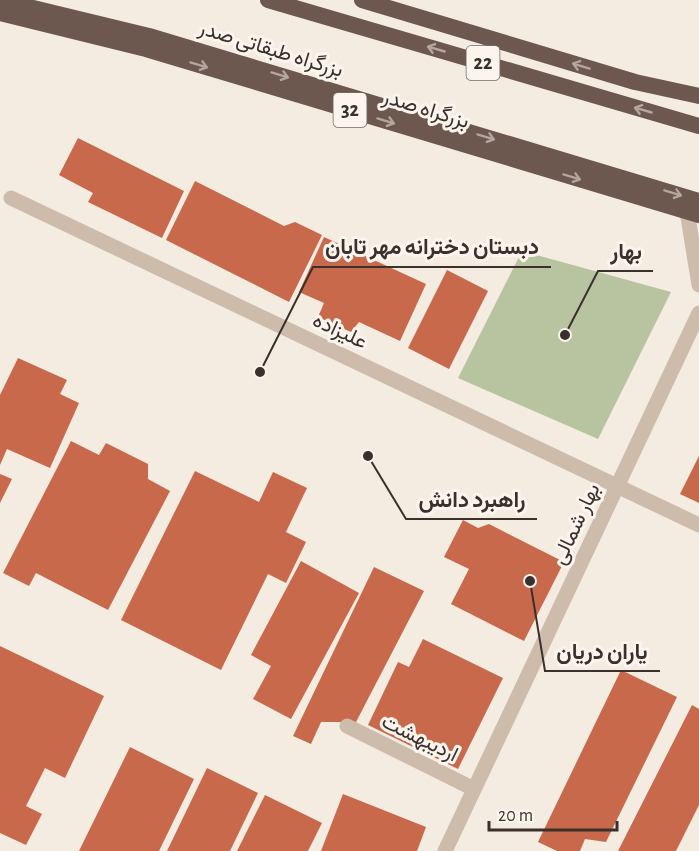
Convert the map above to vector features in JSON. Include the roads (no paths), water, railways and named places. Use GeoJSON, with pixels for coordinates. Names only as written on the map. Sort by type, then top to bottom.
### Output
{"type":"FeatureCollection","features":[{"type":"Feature","properties":{"kind":"highway","name":"بزرگراه طبقاتی صدر"},"geometry":{"type":"LineString","coordinates":[[0,0],[159,39],[695,209]]}},
{"type":"Feature","properties":{"kind":"highway","name":"22"},"geometry":{"type":"LineString","coordinates":[[268,0],[699,126]]}},
{"type":"Feature","properties":{"kind":"highway"},"geometry":{"type":"LineString","coordinates":[[362,0],[635,82],[699,96]]}},
{"type":"Feature","properties":{"kind":"highway","name":"بزرگراه صدر"},"geometry":{"type":"LineString","coordinates":[[0,13],[146,49],[695,209]]}},
{"type":"Feature","properties":{"kind":"street","name":"علیزاده"},"geometry":{"type":"LineString","coordinates":[[11,198],[699,525]]}},
{"type":"Feature","properties":{"kind":"street"},"geometry":{"type":"LineString","coordinates":[[695,209],[699,285]]}},
{"type":"Feature","properties":{"kind":"street","name":"بهار شمالی"},"geometry":{"type":"LineString","coordinates":[[445,851],[699,314]]}},
{"type":"Feature","properties":{"kind":"street","name":"اردیبهشت"},"geometry":{"type":"LineString","coordinates":[[347,726],[474,789]]}},
{"type":"Feature","properties":{"kind":"place","name":"بهار"},"geometry":{"type":"Point","coordinates":[565,335]}},
{"type":"Feature","properties":{"kind":"place","name":"دبستان دخترانه مهر تابان"},"geometry":{"type":"Point","coordinates":[260,372]}},
{"type":"Feature","properties":{"kind":"place","name":"راهبرد دانش"},"geometry":{"type":"Point","coordinates":[368,456]}},
{"type":"Feature","properties":{"kind":"place","name":"یاران دریان"},"geometry":{"type":"Point","coordinates":[530,581]}}]}
